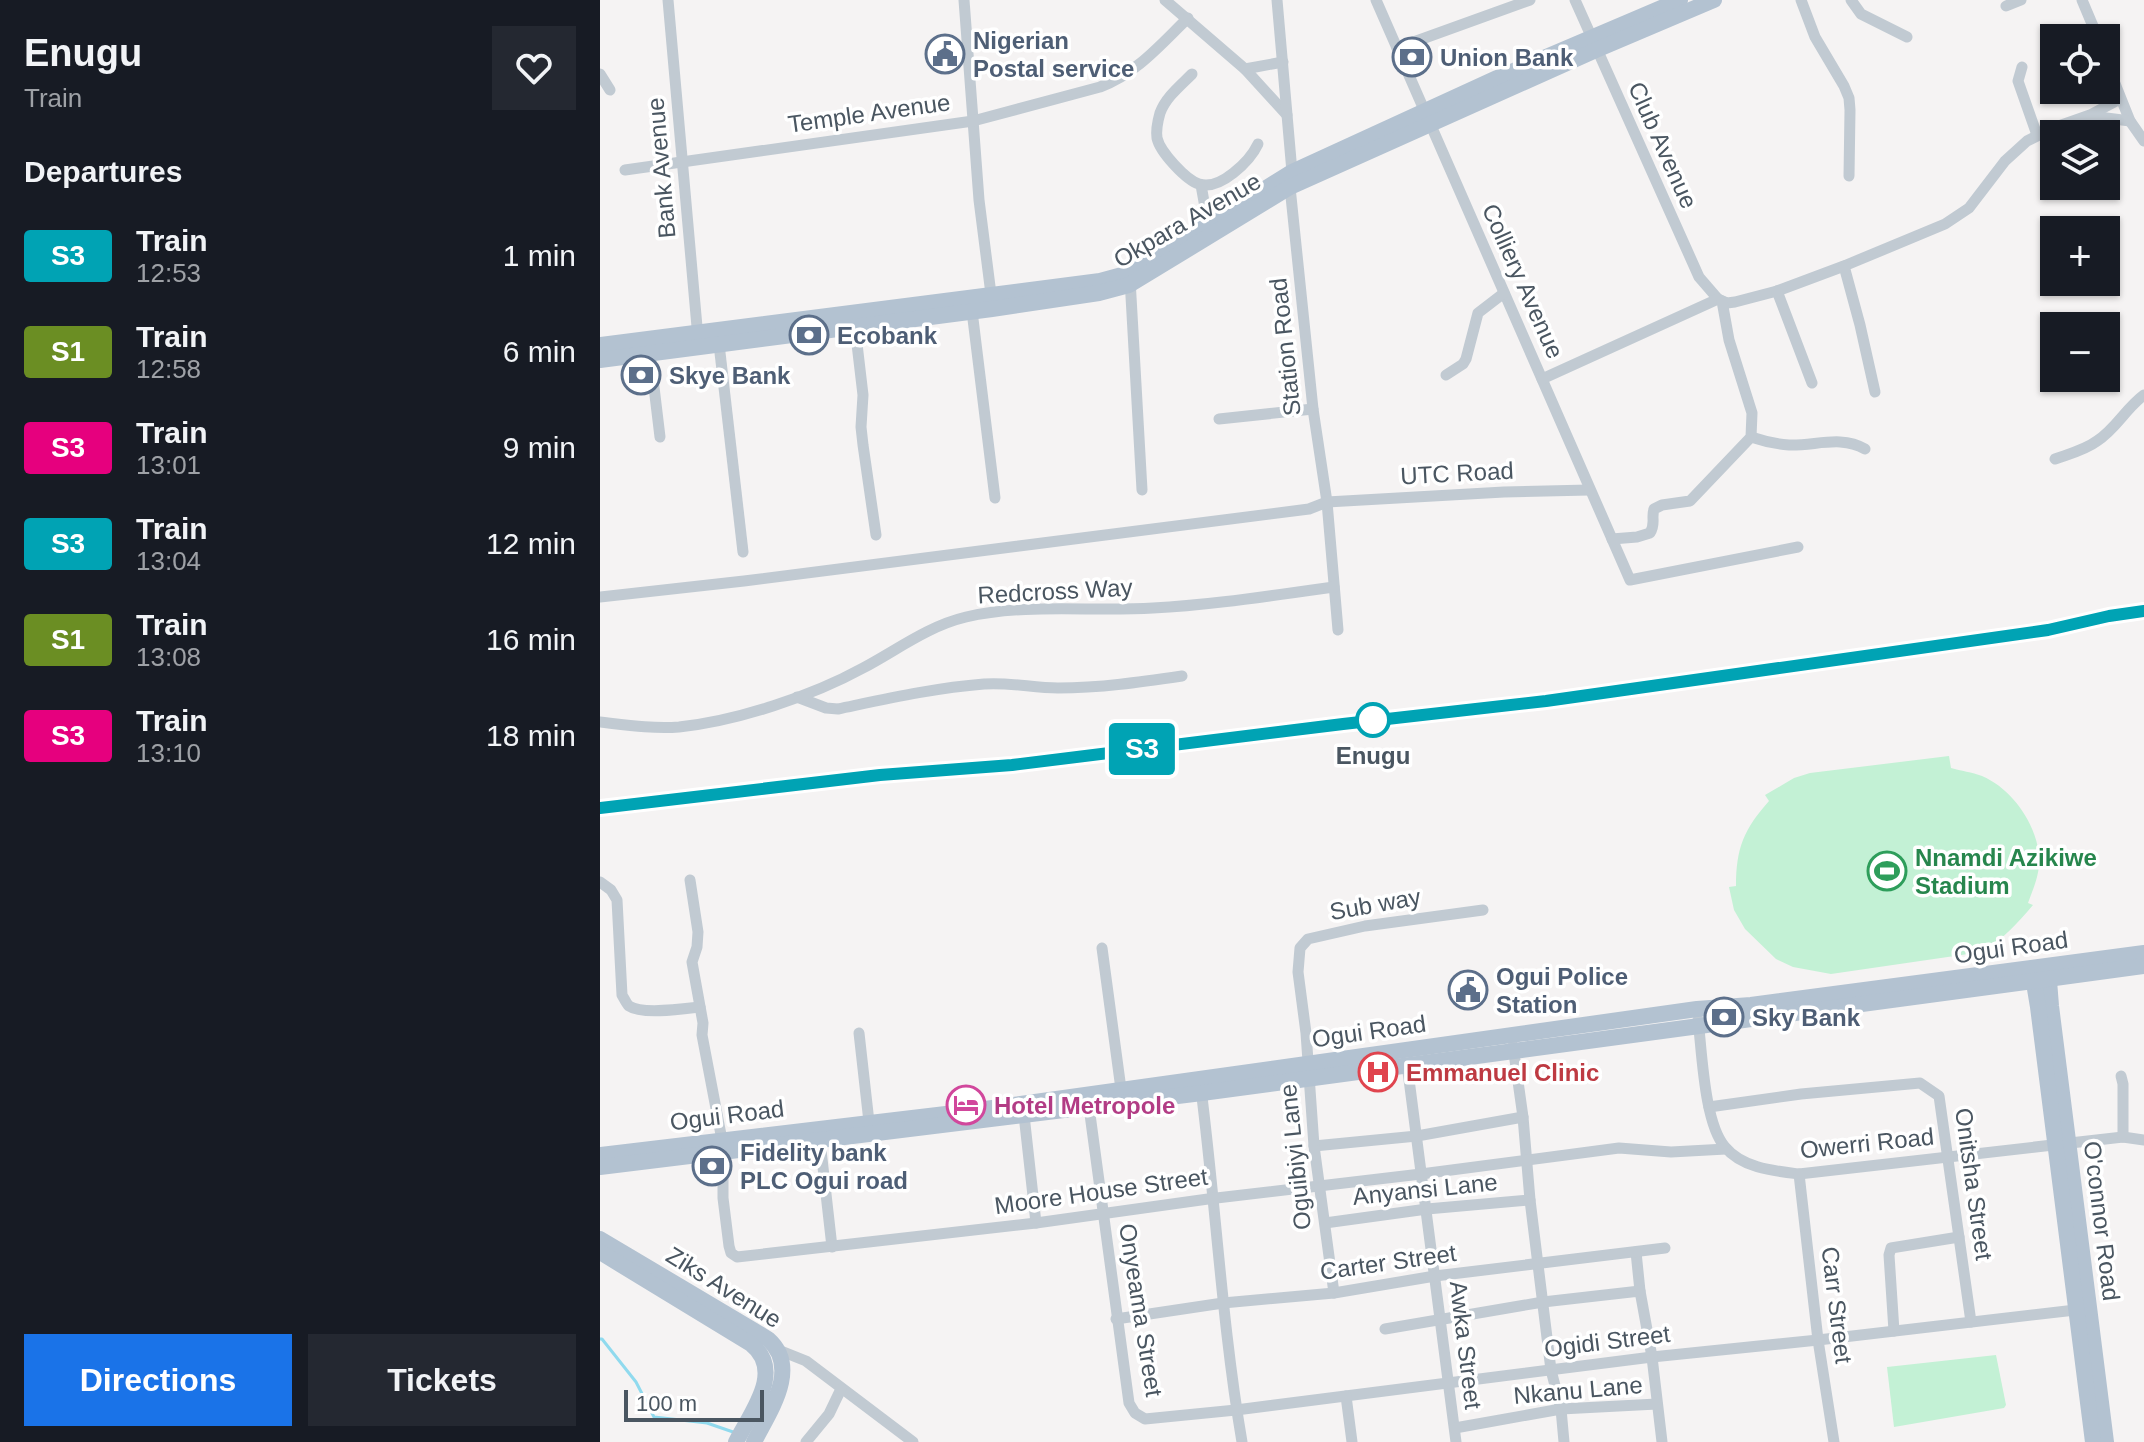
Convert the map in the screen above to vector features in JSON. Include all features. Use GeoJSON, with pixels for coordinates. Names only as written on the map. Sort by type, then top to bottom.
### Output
{"type":"FeatureCollection","features":[{"type":"Feature","properties":{"kind":"main road","name":"Okpara Avenue"},"geometry":{"type":"LineString","coordinates":[[1130,278],[1208,224],[1291,180],[1594,44],[1680,0]]}},
{"type":"Feature","properties":{"kind":"main road","name":"Okpara Avenue"},"geometry":{"type":"LineString","coordinates":[[1594,44],[1714,0]]}},
{"type":"Feature","properties":{"kind":"main road","name":"Okpara Avenue"},"geometry":{"type":"LineString","coordinates":[[600,345],[698,340],[992,302],[1099,293],[1130,278],[1291,180]]}},
{"type":"Feature","properties":{"kind":"main road","name":"Okpara Avenue"},"geometry":{"type":"LineString","coordinates":[[600,360],[650,354],[698,340],[719,344],[855,327],[902,313],[972,311],[992,302]]}},
{"type":"Feature","properties":{"kind":"main road","name":"Ogui Road"},"geometry":{"type":"LineString","coordinates":[[1698,1017],[1751,1005],[2040,973],[2144,953]]}},
{"type":"Feature","properties":{"kind":"main road","name":"Ogui Road"},"geometry":{"type":"LineString","coordinates":[[600,1155],[820,1141],[1089,1107],[1308,1070],[1698,1017],[2014,984],[2040,973],[2070,975],[2144,966]]}},
{"type":"Feature","properties":{"kind":"main road","name":"O'connor Road"},"geometry":{"type":"LineString","coordinates":[[2040,973],[2082,1309],[2093,1442]]}},
{"type":"Feature","properties":{"kind":"main road"},"geometry":{"type":"LineString","coordinates":[[2014,984],[2044,1007],[2056,988],[2070,975]]}},
{"type":"Feature","properties":{"kind":"main road","name":"Ogui Road"},"geometry":{"type":"LineString","coordinates":[[1308,1070],[1407,1064],[1513,1043]]}},
{"type":"Feature","properties":{"kind":"main road","name":"Ogui Road"},"geometry":{"type":"LineString","coordinates":[[600,1167],[869,1122],[1121,1089],[1201,1086]]}},
{"type":"Feature","properties":{"kind":"main road","name":"Ziks Avenue"},"geometry":{"type":"LineString","coordinates":[[600,1239],[768,1339],[770,1351],[765,1361],[766,1376],[754,1442]]}},
{"type":"Feature","properties":{"kind":"main road","name":"Ziks Avenue"},"geometry":{"type":"LineString","coordinates":[[600,1252],[751,1344],[770,1351]]}},
{"type":"Feature","properties":{"kind":"main road","name":"O'connor Road"},"geometry":{"type":"LineString","coordinates":[[2082,1309],[2106,1442]]}},
{"type":"Feature","properties":{"kind":"main road","name":"Ziks Avenue"},"geometry":{"type":"LineString","coordinates":[[736,1442],[758,1416]]}},
{"type":"Feature","properties":{"kind":"street","name":"Bank Avenue"},"geometry":{"type":"LineString","coordinates":[[668,0],[698,340]]}},
{"type":"Feature","properties":{"kind":"street"},"geometry":{"type":"LineString","coordinates":[[964,0],[979,200],[992,302]]}},
{"type":"Feature","properties":{"kind":"street"},"geometry":{"type":"LineString","coordinates":[[1165,0],[1245,69],[1287,115]]}},
{"type":"Feature","properties":{"kind":"street","name":"Station Road"},"geometry":{"type":"LineString","coordinates":[[1277,0],[1313,409],[1327,502],[1338,630]]}},
{"type":"Feature","properties":{"kind":"street","name":"Colliery Avenue"},"geometry":{"type":"LineString","coordinates":[[1376,0],[1630,580],[1798,547]]}},
{"type":"Feature","properties":{"kind":"street"},"geometry":{"type":"LineString","coordinates":[[1397,48],[1530,0]]}},
{"type":"Feature","properties":{"kind":"street","name":"Club Avenue"},"geometry":{"type":"LineString","coordinates":[[1575,0],[1699,277],[1720,300]]}},
{"type":"Feature","properties":{"kind":"street"},"geometry":{"type":"LineString","coordinates":[[1801,0],[1815,37],[1849,98],[1849,176]]}},
{"type":"Feature","properties":{"kind":"street"},"geometry":{"type":"LineString","coordinates":[[1851,0],[1861,14],[1907,37]]}},
{"type":"Feature","properties":{"kind":"street"},"geometry":{"type":"LineString","coordinates":[[2006,6],[2021,0]]}},
{"type":"Feature","properties":{"kind":"street"},"geometry":{"type":"LineString","coordinates":[[2082,0],[2092,24]]}},
{"type":"Feature","properties":{"kind":"street","name":"Temple Avenue"},"geometry":{"type":"LineString","coordinates":[[625,170],[973,121],[1100,87],[1134,70],[1188,18]]}},
{"type":"Feature","properties":{"kind":"street"},"geometry":{"type":"LineString","coordinates":[[1245,69],[1283,62]]}},
{"type":"Feature","properties":{"kind":"street"},"geometry":{"type":"LineString","coordinates":[[2022,67],[2018,81],[2037,135]]}},
{"type":"Feature","properties":{"kind":"street"},"geometry":{"type":"LineString","coordinates":[[600,74],[610,90]]}},
{"type":"Feature","properties":{"kind":"street"},"geometry":{"type":"LineString","coordinates":[[1192,74],[1165,103],[1157,137],[1170,160],[1201,185],[1208,224]]}},
{"type":"Feature","properties":{"kind":"street"},"geometry":{"type":"LineString","coordinates":[[2120,99],[2130,121],[2142,136]]}},
{"type":"Feature","properties":{"kind":"street"},"geometry":{"type":"LineString","coordinates":[[1542,379],[1720,300],[1735,302],[1777,291],[1945,224],[1960,216],[1978,198],[2005,161],[2027,141],[2111,104]]}},
{"type":"Feature","properties":{"kind":"street"},"geometry":{"type":"LineString","coordinates":[[2090,115],[2130,121]]}},
{"type":"Feature","properties":{"kind":"street"},"geometry":{"type":"LineString","coordinates":[[1201,185],[1217,182],[1236,171],[1254,153],[1258,144]]}},
{"type":"Feature","properties":{"kind":"street"},"geometry":{"type":"LineString","coordinates":[[1844,266],[1875,392]]}},
{"type":"Feature","properties":{"kind":"street"},"geometry":{"type":"LineString","coordinates":[[1130,278],[1142,490]]}},
{"type":"Feature","properties":{"kind":"street"},"geometry":{"type":"LineString","coordinates":[[1777,291],[1812,383]]}},
{"type":"Feature","properties":{"kind":"street"},"geometry":{"type":"LineString","coordinates":[[1446,375],[1466,359],[1478,313],[1504,293]]}},
{"type":"Feature","properties":{"kind":"street"},"geometry":{"type":"LineString","coordinates":[[1612,539],[1650,533],[1654,509],[1690,501],[1751,437],[1752,413],[1720,300]]}},
{"type":"Feature","properties":{"kind":"street"},"geometry":{"type":"LineString","coordinates":[[972,311],[995,498]]}},
{"type":"Feature","properties":{"kind":"street"},"geometry":{"type":"LineString","coordinates":[[855,327],[863,395],[862,436],[876,535]]}},
{"type":"Feature","properties":{"kind":"street"},"geometry":{"type":"LineString","coordinates":[[719,344],[743,552]]}},
{"type":"Feature","properties":{"kind":"street"},"geometry":{"type":"LineString","coordinates":[[650,354],[660,437]]}},
{"type":"Feature","properties":{"kind":"street"},"geometry":{"type":"LineString","coordinates":[[2055,459],[2099,441],[2144,395]]}},
{"type":"Feature","properties":{"kind":"street"},"geometry":{"type":"LineString","coordinates":[[1219,419],[1313,409]]}},
{"type":"Feature","properties":{"kind":"street"},"geometry":{"type":"LineString","coordinates":[[1751,437],[1790,445],[1843,441],[1865,449]]}},
{"type":"Feature","properties":{"kind":"street","name":"UTC Road"},"geometry":{"type":"LineString","coordinates":[[600,597],[1188,525],[1309,509],[1327,502],[1589,490]]}},
{"type":"Feature","properties":{"kind":"street","name":"Redcross Way"},"geometry":{"type":"LineString","coordinates":[[600,722],[678,727],[761,709],[825,687],[944,622],[967,617],[995,612],[1191,605],[1334,587]]}},
{"type":"Feature","properties":{"kind":"street"},"geometry":{"type":"LineString","coordinates":[[796,697],[838,709],[926,690],[985,684],[1010,683],[1051,688],[1114,686],[1182,676]]}},
{"type":"Feature","properties":{"kind":"street"},"geometry":{"type":"LineString","coordinates":[[690,880],[698,932],[692,962],[722,1146]]}},
{"type":"Feature","properties":{"kind":"street"},"geometry":{"type":"LineString","coordinates":[[600,882],[611,890],[617,900],[622,995],[626,1003],[631,1007],[657,1011],[700,1007]]}},
{"type":"Feature","properties":{"kind":"street","name":"Sub way"},"geometry":{"type":"LineString","coordinates":[[1308,1070],[1298,972],[1304,942],[1365,926],[1483,910]]}},
{"type":"Feature","properties":{"kind":"street"},"geometry":{"type":"LineString","coordinates":[[1102,948],[1121,1089]]}},
{"type":"Feature","properties":{"kind":"street"},"geometry":{"type":"LineString","coordinates":[[1698,1017],[1709,1107],[1726,1149]]}},
{"type":"Feature","properties":{"kind":"street"},"geometry":{"type":"LineString","coordinates":[[859,1033],[869,1122]]}},
{"type":"Feature","properties":{"kind":"street"},"geometry":{"type":"LineString","coordinates":[[1513,1043],[1551,1370],[1561,1409],[1564,1442]]}},
{"type":"Feature","properties":{"kind":"street","name":"Awka Street"},"geometry":{"type":"LineString","coordinates":[[1407,1064],[1456,1442]]}},
{"type":"Feature","properties":{"kind":"street","name":"Oguibiyi Lane"},"geometry":{"type":"LineString","coordinates":[[1308,1070],[1314,1146],[1334,1293]]}},
{"type":"Feature","properties":{"kind":"street"},"geometry":{"type":"LineString","coordinates":[[2121,1076],[2123,1137]]}},
{"type":"Feature","properties":{"kind":"street","name":"Onitsha Street"},"geometry":{"type":"LineString","coordinates":[[1709,1107],[1801,1094],[1920,1083],[1939,1096],[1971,1322]]}},
{"type":"Feature","properties":{"kind":"street"},"geometry":{"type":"LineString","coordinates":[[1201,1086],[1223,1303],[1242,1442]]}},
{"type":"Feature","properties":{"kind":"street","name":"Onyeama Street"},"geometry":{"type":"LineString","coordinates":[[1089,1107],[1129,1403],[1135,1413],[1145,1419]]}},
{"type":"Feature","properties":{"kind":"street"},"geometry":{"type":"LineString","coordinates":[[1024,1115],[1036,1223]]}},
{"type":"Feature","properties":{"kind":"street"},"geometry":{"type":"LineString","coordinates":[[1314,1146],[1417,1136],[1523,1117]]}},
{"type":"Feature","properties":{"kind":"street","name":"Owerri Road"},"geometry":{"type":"LineString","coordinates":[[1726,1149],[1762,1168],[1799,1174],[2123,1137],[2144,1140]]}},
{"type":"Feature","properties":{"kind":"street"},"geometry":{"type":"LineString","coordinates":[[820,1141],[832,1247]]}},
{"type":"Feature","properties":{"kind":"street","name":"Moore House Street"},"geometry":{"type":"LineString","coordinates":[[722,1146],[723,1198],[729,1246],[731,1253],[737,1257],[1036,1223],[1619,1148],[1671,1152],[1726,1149]]}},
{"type":"Feature","properties":{"kind":"street","name":"Carr Street"},"geometry":{"type":"LineString","coordinates":[[1799,1174],[1818,1340],[1834,1442]]}},
{"type":"Feature","properties":{"kind":"street","name":"Anyansi Lane"},"geometry":{"type":"LineString","coordinates":[[1325,1223],[1427,1209],[1530,1200]]}},
{"type":"Feature","properties":{"kind":"street"},"geometry":{"type":"LineString","coordinates":[[1894,1331],[1891,1248],[1959,1237]]}},
{"type":"Feature","properties":{"kind":"street","name":"Carter Street"},"geometry":{"type":"LineString","coordinates":[[1116,1319],[1665,1248]]}},
{"type":"Feature","properties":{"kind":"street"},"geometry":{"type":"LineString","coordinates":[[1636,1252],[1662,1442]]}},
{"type":"Feature","properties":{"kind":"street"},"geometry":{"type":"LineString","coordinates":[[1385,1329],[1543,1302],[1640,1291]]}},
{"type":"Feature","properties":{"kind":"street","name":"Ogidi Street"},"geometry":{"type":"LineString","coordinates":[[1145,1419],[1652,1357],[2082,1309]]}},
{"type":"Feature","properties":{"kind":"street"},"geometry":{"type":"LineString","coordinates":[[770,1351],[806,1361],[913,1442]]}},
{"type":"Feature","properties":{"kind":"street"},"geometry":{"type":"LineString","coordinates":[[806,1442],[829,1414],[841,1389]]}},
{"type":"Feature","properties":{"kind":"street"},"geometry":{"type":"LineString","coordinates":[[1346,1396],[1352,1442]]}},
{"type":"Feature","properties":{"kind":"street","name":"Nkanu Lane"},"geometry":{"type":"LineString","coordinates":[[1455,1428],[1561,1409],[1657,1404]]}},
{"type":"Feature","properties":{"kind":"green space","name":"Nnamdi Azikiwe Stadium"},"geometry":{"type":"Polygon","coordinates":[[[1949,756],[1951,768],[1982,776],[2003,789],[2020,808],[2037,842],[2039,867],[2028,903],[2033,905],[2003,936],[1982,952],[1831,974],[1793,967],[1776,959],[1745,929],[1734,910],[1729,887],[1736,886],[1743,840],[1769,801],[1765,795],[1794,778],[1810,773],[1949,756]]]}},
{"type":"Feature","properties":{"kind":"green space"},"geometry":{"type":"Polygon","coordinates":[[[1996,1355],[2006,1405],[2004,1408],[1894,1427],[1887,1367],[1996,1355]]]}},
{"type":"Feature","properties":{"kind":"waterway"},"geometry":{"type":"LineString","coordinates":[[600,1339],[636,1382],[654,1417],[707,1423],[736,1433]]}},
{"type":"Feature","properties":{"kind":"railway"},"geometry":{"type":"LineString","coordinates":[[600,808],[880,775],[1012,765],[1546,701],[2048,630],[2144,611]]}},
{"type":"Feature","properties":{"kind":"train","name":"S3"},"geometry":{"type":"LineString","coordinates":[[600,808],[880,775],[1012,765],[1546,701],[2048,630],[2144,611]]}},
{"type":"Feature","properties":{"kind":"place","name":"Nigerian Postal service"},"geometry":{"type":"Point","coordinates":[945,54]}},
{"type":"Feature","properties":{"kind":"place","name":"Union Bank"},"geometry":{"type":"Point","coordinates":[1412,57]}},
{"type":"Feature","properties":{"kind":"place","name":"Ecobank"},"geometry":{"type":"Point","coordinates":[809,335]}},
{"type":"Feature","properties":{"kind":"place","name":"Skye Bank"},"geometry":{"type":"Point","coordinates":[641,375]}},
{"type":"Feature","properties":{"kind":"place","name":"Enugu"},"geometry":{"type":"Point","coordinates":[1373,720]}},
{"type":"Feature","properties":{"kind":"place","name":"Nnamdi Azikiwe Stadium"},"geometry":{"type":"Point","coordinates":[1887,871]}},
{"type":"Feature","properties":{"kind":"place","name":"Ogui Police Station"},"geometry":{"type":"Point","coordinates":[1468,990]}},
{"type":"Feature","properties":{"kind":"place","name":"Sky Bank"},"geometry":{"type":"Point","coordinates":[1724,1017]}},
{"type":"Feature","properties":{"kind":"place","name":"Emmanuel Clinic"},"geometry":{"type":"Point","coordinates":[1378,1072]}},
{"type":"Feature","properties":{"kind":"place","name":"Hotel Metropole"},"geometry":{"type":"Point","coordinates":[966,1105]}},
{"type":"Feature","properties":{"kind":"place","name":"Fidelity bank PLC Ogui road"},"geometry":{"type":"Point","coordinates":[712,1166]}}]}
